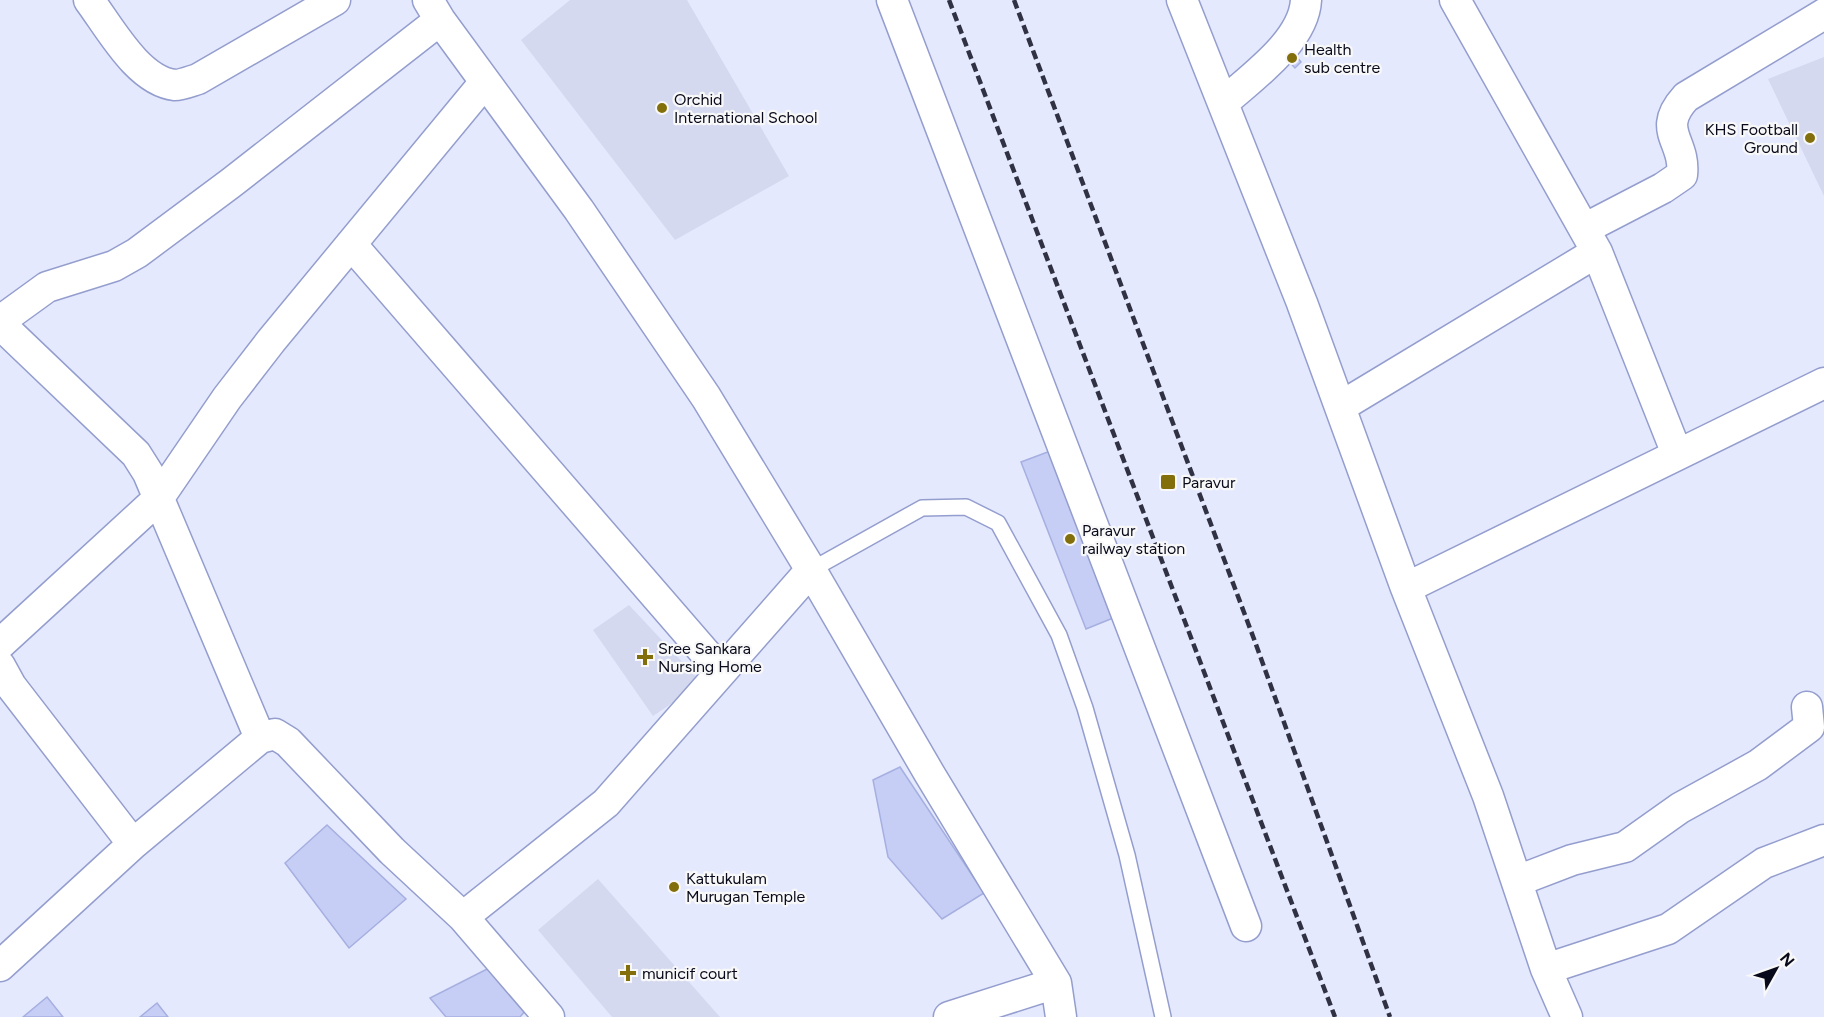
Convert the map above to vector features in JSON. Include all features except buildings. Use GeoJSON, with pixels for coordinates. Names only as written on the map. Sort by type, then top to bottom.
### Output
{"type":"FeatureCollection","features":[{"type":"Feature","properties":{"kind":"street"},"geometry":{"type":"LineString","coordinates":[[89,0],[140,67],[156,80],[177,85],[198,79],[335,0]]}},
{"type":"Feature","properties":{"kind":"street"},"geometry":{"type":"LineString","coordinates":[[892,0],[1246,926]]}},
{"type":"Feature","properties":{"kind":"street"},"geometry":{"type":"LineString","coordinates":[[1182,0],[1340,407],[1406,588],[1488,796],[1546,969],[1567,1017]]}},
{"type":"Feature","properties":{"kind":"street"},"geometry":{"type":"LineString","coordinates":[[1223,103],[1292,38],[1302,23],[1306,0]]}},
{"type":"Feature","properties":{"kind":"street"},"geometry":{"type":"LineString","coordinates":[[1455,0],[1590,241],[1677,454]]}},
{"type":"Feature","properties":{"kind":"street"},"geometry":{"type":"LineString","coordinates":[[260,738],[158,499],[136,454],[0,322],[47,287],[114,266],[137,253],[231,183],[434,10],[579,210],[706,397],[1056,983],[1061,1017]]}},
{"type":"Feature","properties":{"kind":"street"},"geometry":{"type":"LineString","coordinates":[[1340,407],[1590,241],[1682,175],[1682,159],[1671,132],[1671,121],[1676,109],[1686,98],[1824,14]]}},
{"type":"Feature","properties":{"kind":"street"},"geometry":{"type":"LineString","coordinates":[[0,644],[158,499],[226,398],[485,82]]}},
{"type":"Feature","properties":{"kind":"street"},"geometry":{"type":"LineString","coordinates":[[351,244],[720,670]]}},
{"type":"Feature","properties":{"kind":"street"},"geometry":{"type":"LineString","coordinates":[[1406,588],[1824,383]]}},
{"type":"Feature","properties":{"kind":"street"},"geometry":{"type":"LineString","coordinates":[[463,917],[606,802],[720,670],[811,570]]}},
{"type":"Feature","properties":{"kind":"street"},"geometry":{"type":"LineString","coordinates":[[0,666],[11,686],[133,844]]}},
{"type":"Feature","properties":{"kind":"street"},"geometry":{"type":"LineString","coordinates":[[1517,882],[1572,860],[1625,847],[1680,808],[1758,765],[1809,728],[1807,707]]}},
{"type":"Feature","properties":{"kind":"street"},"geometry":{"type":"LineString","coordinates":[[0,966],[133,844],[260,738],[275,734],[288,742],[392,851],[463,917],[549,1017]]}},
{"type":"Feature","properties":{"kind":"street"},"geometry":{"type":"LineString","coordinates":[[1546,969],[1668,929],[1764,863],[1824,840]]}},
{"type":"Feature","properties":{"kind":"street"},"geometry":{"type":"LineString","coordinates":[[949,1017],[1056,983]]}},
{"type":"Feature","properties":{"kind":"lane"},"geometry":{"type":"LineString","coordinates":[[811,570],[922,508],[966,507],[998,524],[1059,635],[1085,708],[1126,855],[1163,1017]]}},
{"type":"Feature","properties":{"kind":"shaded area","name":"Orchid International School"},"geometry":{"type":"Polygon","coordinates":[[[570,0],[687,0],[789,176],[675,240],[521,40],[570,0]]]}},
{"type":"Feature","properties":{"kind":"shaded area","name":"KHS Football Ground"},"geometry":{"type":"Polygon","coordinates":[[[1824,57],[1824,196],[1768,79],[1824,57]]]}},
{"type":"Feature","properties":{"kind":"shaded area","name":"Sree Sankara Nursing Home"},"geometry":{"type":"Polygon","coordinates":[[[629,605],[702,683],[653,716],[593,630],[629,605]]]}},
{"type":"Feature","properties":{"kind":"shaded area","name":"municif court"},"geometry":{"type":"Polygon","coordinates":[[[598,879],[720,1017],[612,1017],[538,930],[598,879]]]}},
{"type":"Feature","properties":{"kind":"railway"},"geometry":{"type":"LineString","coordinates":[[949,0],[1335,1017]]}},
{"type":"Feature","properties":{"kind":"railway"},"geometry":{"type":"LineString","coordinates":[[1014,0],[1254,639],[1390,1017]]}},
{"type":"Feature","properties":{"kind":"place","name":"Health sub centre"},"geometry":{"type":"Point","coordinates":[1292,58]}},
{"type":"Feature","properties":{"kind":"place","name":"Orchid International School"},"geometry":{"type":"Point","coordinates":[662,108]}},
{"type":"Feature","properties":{"kind":"place","name":"KHS Football Ground"},"geometry":{"type":"Point","coordinates":[1810,138]}},
{"type":"Feature","properties":{"kind":"place","name":"Paravur"},"geometry":{"type":"Point","coordinates":[1168,482]}},
{"type":"Feature","properties":{"kind":"place","name":"Paravur railway station"},"geometry":{"type":"Point","coordinates":[1070,539]}},
{"type":"Feature","properties":{"kind":"place","name":"Sree Sankara Nursing Home"},"geometry":{"type":"Point","coordinates":[645,657]}},
{"type":"Feature","properties":{"kind":"place","name":"Kattukulam Murugan Temple"},"geometry":{"type":"Point","coordinates":[674,887]}},
{"type":"Feature","properties":{"kind":"place","name":"municif court"},"geometry":{"type":"Point","coordinates":[628,973]}}]}
